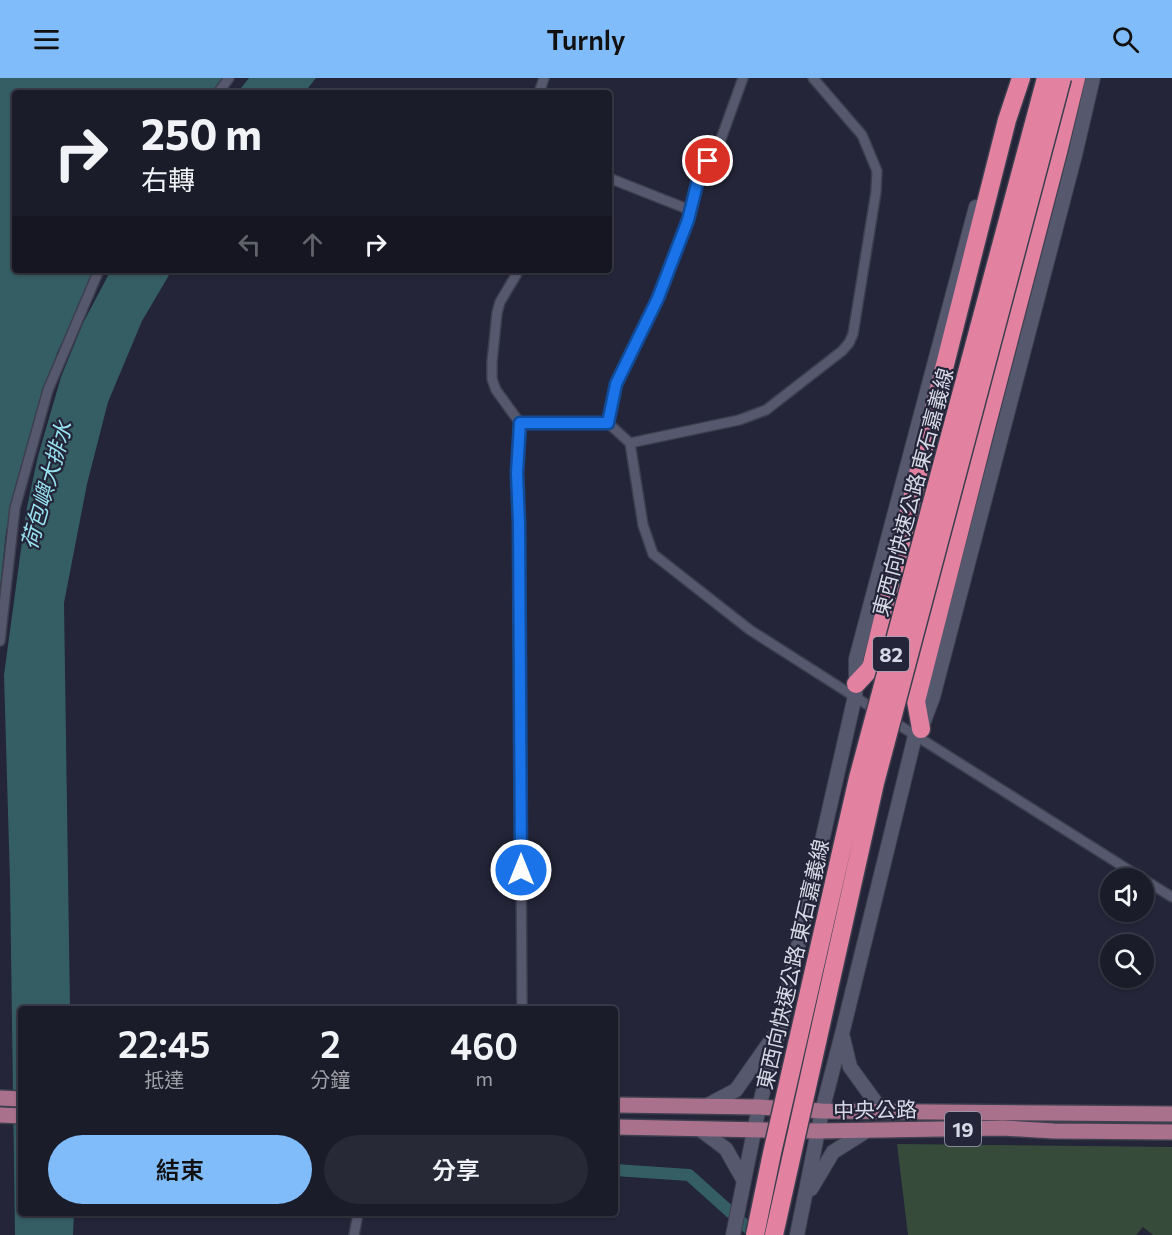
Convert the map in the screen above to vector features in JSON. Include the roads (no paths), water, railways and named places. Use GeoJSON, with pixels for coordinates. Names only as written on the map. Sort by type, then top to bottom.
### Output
{"type":"FeatureCollection","features":[{"type":"Feature","properties":{"kind":"highway"},"geometry":{"type":"LineString","coordinates":[[855,690],[871,668],[1007,120],[1021,78]]}},
{"type":"Feature","properties":{"kind":"highway","name":"東西向快速公路 東石嘉義線"},"geometry":{"type":"LineString","coordinates":[[755,1235],[858,778],[1046,78]]}},
{"type":"Feature","properties":{"kind":"highway","name":"東西向快速公路 東石嘉義線"},"geometry":{"type":"LineString","coordinates":[[774,1235],[875,783],[1062,78]]}},
{"type":"Feature","properties":{"kind":"highway"},"geometry":{"type":"LineString","coordinates":[[918,733],[916,701],[1076,78]]}},
{"type":"Feature","properties":{"kind":"main road","name":"中央公路"},"geometry":{"type":"LineString","coordinates":[[618,1106],[759,1107],[822,1111],[1172,1114]]}},
{"type":"Feature","properties":{"kind":"main road"},"geometry":{"type":"LineString","coordinates":[[1054,1113],[1054,1131]]}},
{"type":"Feature","properties":{"kind":"main road","name":"中央公路"},"geometry":{"type":"LineString","coordinates":[[618,1127],[818,1131],[1003,1128],[1172,1132]]}},
{"type":"Feature","properties":{"kind":"street"},"geometry":{"type":"LineString","coordinates":[[608,423],[616,384],[658,298],[688,220],[700,172],[717,150],[743,78]]}},
{"type":"Feature","properties":{"kind":"street"},"geometry":{"type":"LineString","coordinates":[[630,443],[739,420],[766,411],[842,351],[854,334],[876,192],[877,171],[862,135],[813,78]]}},
{"type":"Feature","properties":{"kind":"street"},"geometry":{"type":"LineString","coordinates":[[734,1229],[759,1107],[779,1030],[855,690],[856,659],[1011,78]]}},
{"type":"Feature","properties":{"kind":"street"},"geometry":{"type":"LineString","coordinates":[[797,1235],[822,1111],[918,733],[933,697],[1075,155],[1093,78]]}},
{"type":"Feature","properties":{"kind":"street"},"geometry":{"type":"LineString","coordinates":[[612,179],[690,210]]}},
{"type":"Feature","properties":{"kind":"street"},"geometry":{"type":"LineString","coordinates":[[0,641],[15,508],[48,390],[98,273]]}},
{"type":"Feature","properties":{"kind":"street"},"geometry":{"type":"LineString","coordinates":[[517,273],[500,302],[497,313],[492,379],[500,397],[520,423],[517,473],[522,1006]]}},
{"type":"Feature","properties":{"kind":"street"},"geometry":{"type":"LineString","coordinates":[[520,423],[608,423],[630,443],[643,525],[654,554],[750,630],[855,690],[1126,868]]}},
{"type":"Feature","properties":{"kind":"street"},"geometry":{"type":"LineString","coordinates":[[1154,886],[1172,897]]}},
{"type":"Feature","properties":{"kind":"street"},"geometry":{"type":"LineString","coordinates":[[706,1106],[736,1090],[779,1030]]}},
{"type":"Feature","properties":{"kind":"street"},"geometry":{"type":"LineString","coordinates":[[842,1034],[850,1067],[882,1111]]}},
{"type":"Feature","properties":{"kind":"street"},"geometry":{"type":"LineString","coordinates":[[698,1128],[726,1149],[743,1184]]}},
{"type":"Feature","properties":{"kind":"street"},"geometry":{"type":"LineString","coordinates":[[803,1204],[833,1152],[868,1130]]}},
{"type":"Feature","properties":{"kind":"street"},"geometry":{"type":"LineString","coordinates":[[354,1235],[358,1216]]}},
{"type":"Feature","properties":{"kind":"water"},"geometry":{"type":"Polygon","coordinates":[[[0,78],[223,78],[213,90],[12,90],[12,273],[96,273],[57,353],[6,531],[0,589],[0,78]]]}},
{"type":"Feature","properties":{"kind":"water"},"geometry":{"type":"Polygon","coordinates":[[[249,78],[316,78],[306,90],[239,90],[249,78]]]}},
{"type":"Feature","properties":{"kind":"water","name":"荷包嶼大排水"},"geometry":{"type":"Polygon","coordinates":[[[109,273],[170,273],[142,321],[108,402],[87,484],[64,603],[70,1006],[18,1006],[18,1216],[74,1216],[73,1235],[15,1235],[10,881],[4,675],[26,512],[38,456],[61,377],[83,323],[109,273]]]}},
{"type":"Feature","properties":{"kind":"waterway"},"geometry":{"type":"LineString","coordinates":[[618,1170],[689,1175],[756,1235]]}}]}
